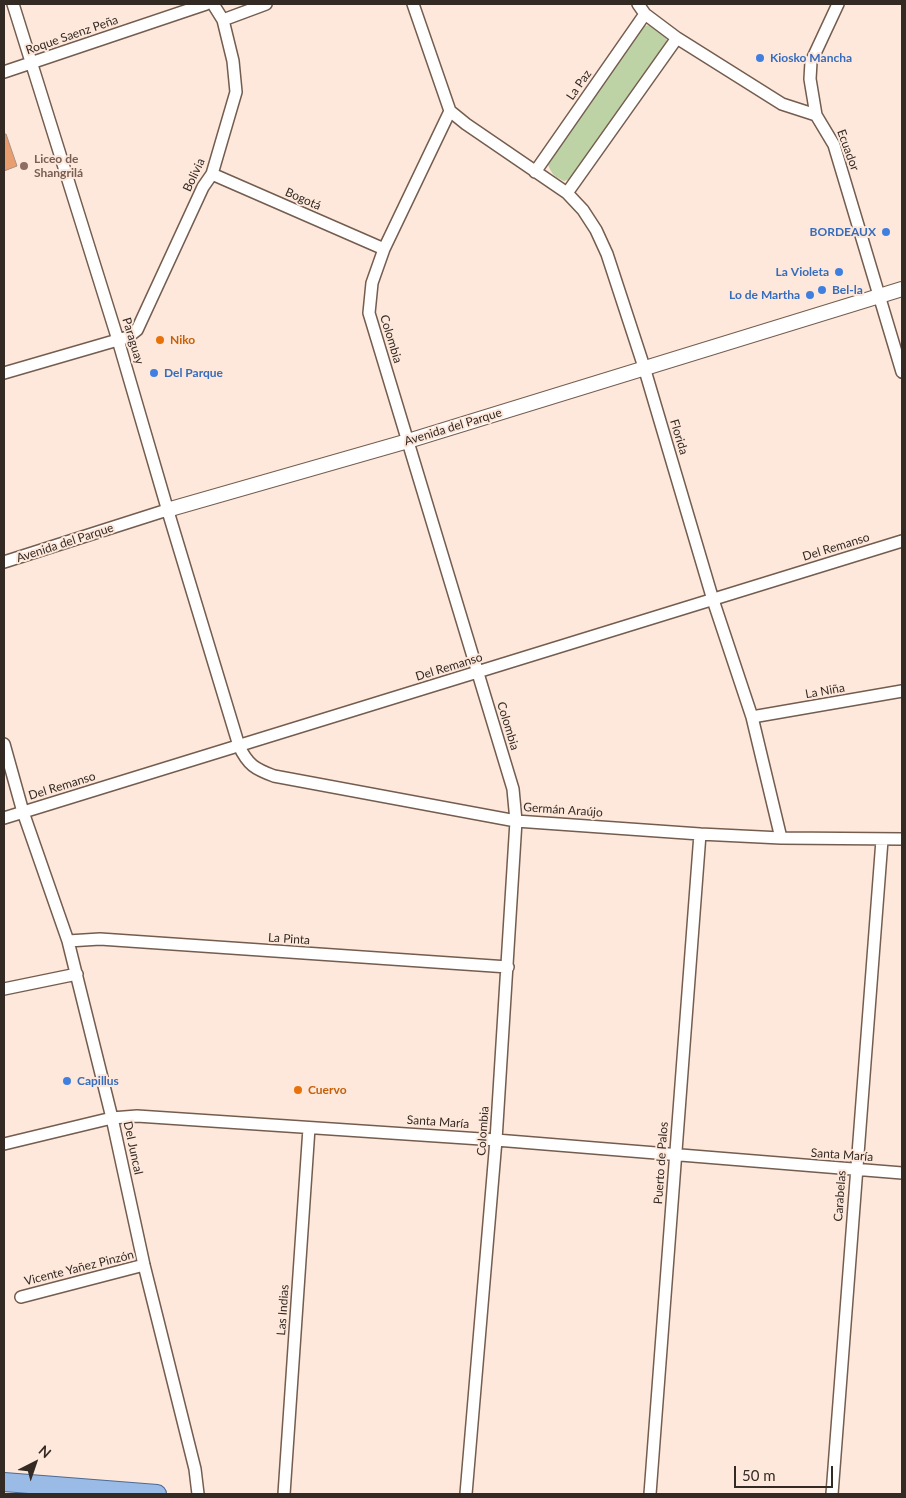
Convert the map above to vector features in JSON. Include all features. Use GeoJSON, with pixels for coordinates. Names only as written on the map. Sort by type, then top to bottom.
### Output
{"type":"FeatureCollection","features":[{"type":"Feature","properties":{"kind":"main road"},"geometry":{"type":"LineString","coordinates":[[4,1482],[156,1494]]}},
{"type":"Feature","properties":{"kind":"street","name":"Paraguay"},"geometry":{"type":"LineString","coordinates":[[13,4],[118,340],[167,510],[239,746]]}},
{"type":"Feature","properties":{"kind":"street","name":"Roque Saenz Peña"},"geometry":{"type":"LineString","coordinates":[[4,72],[206,4]]}},
{"type":"Feature","properties":{"kind":"street","name":"Bolivia"},"geometry":{"type":"LineString","coordinates":[[4,374],[128,337],[138,330],[203,187],[212,174],[236,92],[233,61],[223,20],[213,4]]}},
{"type":"Feature","properties":{"kind":"street"},"geometry":{"type":"LineString","coordinates":[[223,20],[266,4]]}},
{"type":"Feature","properties":{"kind":"street"},"geometry":{"type":"LineString","coordinates":[[413,4],[450,111]]}},
{"type":"Feature","properties":{"kind":"street"},"geometry":{"type":"LineString","coordinates":[[638,4],[645,14],[677,38],[782,104],[816,115],[811,87],[811,62],[838,4]]}},
{"type":"Feature","properties":{"kind":"street","name":"La Paz"},"geometry":{"type":"LineString","coordinates":[[535,172],[645,14]]}},
{"type":"Feature","properties":{"kind":"street"},"geometry":{"type":"LineString","coordinates":[[567,193],[677,38]]}},
{"type":"Feature","properties":{"kind":"street","name":"Florida"},"geometry":{"type":"LineString","coordinates":[[450,111],[567,193],[583,210],[596,230],[607,254],[644,367],[713,600],[752,717],[781,838]]}},
{"type":"Feature","properties":{"kind":"street","name":"Colombia"},"geometry":{"type":"LineString","coordinates":[[450,111],[384,249],[372,283],[369,313],[513,789],[516,821],[496,1140],[466,1494]]}},
{"type":"Feature","properties":{"kind":"street","name":"Ecuador"},"geometry":{"type":"LineString","coordinates":[[816,115],[834,145],[902,372]]}},
{"type":"Feature","properties":{"kind":"street","name":"Bogotá"},"geometry":{"type":"LineString","coordinates":[[212,174],[384,249]]}},
{"type":"Feature","properties":{"kind":"street","name":"Avenida del Parque"},"geometry":{"type":"LineString","coordinates":[[4,562],[167,510],[408,441],[902,289]]}},
{"type":"Feature","properties":{"kind":"street","name":"Del Remanso"},"geometry":{"type":"LineString","coordinates":[[4,818],[477,674],[902,541]]}},
{"type":"Feature","properties":{"kind":"street","name":"La Niña"},"geometry":{"type":"LineString","coordinates":[[752,717],[902,691]]}},
{"type":"Feature","properties":{"kind":"street","name":"Del Juncal"},"geometry":{"type":"LineString","coordinates":[[4,744],[24,812],[68,941],[77,974],[112,1118],[144,1265],[195,1469],[198,1494]]}},
{"type":"Feature","properties":{"kind":"street","name":"Germán Araújo"},"geometry":{"type":"LineString","coordinates":[[239,746],[252,766],[274,776],[516,821],[781,838],[902,840]]}},
{"type":"Feature","properties":{"kind":"street","name":"Puerto de Palos"},"geometry":{"type":"LineString","coordinates":[[650,1494],[700,834]]}},
{"type":"Feature","properties":{"kind":"street","name":"Carabelas"},"geometry":{"type":"LineString","coordinates":[[832,1494],[882,840]]}},
{"type":"Feature","properties":{"kind":"street","name":"La Pinta"},"geometry":{"type":"LineString","coordinates":[[68,941],[100,939],[508,968]]}},
{"type":"Feature","properties":{"kind":"street"},"geometry":{"type":"LineString","coordinates":[[4,989],[77,974]]}},
{"type":"Feature","properties":{"kind":"street","name":"Santa María"},"geometry":{"type":"LineString","coordinates":[[4,1144],[112,1118],[137,1116],[496,1140],[902,1173]]}},
{"type":"Feature","properties":{"kind":"street","name":"Las Indias"},"geometry":{"type":"LineString","coordinates":[[284,1494],[308,1128]]}},
{"type":"Feature","properties":{"kind":"street","name":"Vicente Yañez Pinzón"},"geometry":{"type":"LineString","coordinates":[[21,1297],[144,1265]]}},
{"type":"Feature","properties":{"kind":"green space"},"geometry":{"type":"Polygon","coordinates":[[[650,25],[665,35],[668,43],[570,179],[564,181],[558,178],[552,173],[548,164],[644,26],[650,25]]]}},
{"type":"Feature","properties":{"kind":"building"},"geometry":{"type":"Polygon","coordinates":[[[4,134],[6,134],[17,166],[4,171],[4,134]]]}},
{"type":"Feature","properties":{"kind":"place","name":"Kiosko Mancha"},"geometry":{"type":"Point","coordinates":[760,58]}},
{"type":"Feature","properties":{"kind":"place","name":"Liceo de Shangrilá"},"geometry":{"type":"Point","coordinates":[24,166]}},
{"type":"Feature","properties":{"kind":"place","name":"BORDEAUX"},"geometry":{"type":"Point","coordinates":[886,232]}},
{"type":"Feature","properties":{"kind":"place","name":"La Violeta"},"geometry":{"type":"Point","coordinates":[839,272]}},
{"type":"Feature","properties":{"kind":"place","name":"Bel-la"},"geometry":{"type":"Point","coordinates":[822,290]}},
{"type":"Feature","properties":{"kind":"place","name":"Lo de Martha"},"geometry":{"type":"Point","coordinates":[810,295]}},
{"type":"Feature","properties":{"kind":"place","name":"Niko"},"geometry":{"type":"Point","coordinates":[160,340]}},
{"type":"Feature","properties":{"kind":"place","name":"Del Parque"},"geometry":{"type":"Point","coordinates":[154,373]}},
{"type":"Feature","properties":{"kind":"place","name":"Capillus"},"geometry":{"type":"Point","coordinates":[67,1081]}},
{"type":"Feature","properties":{"kind":"place","name":"Cuervo"},"geometry":{"type":"Point","coordinates":[298,1090]}}]}
